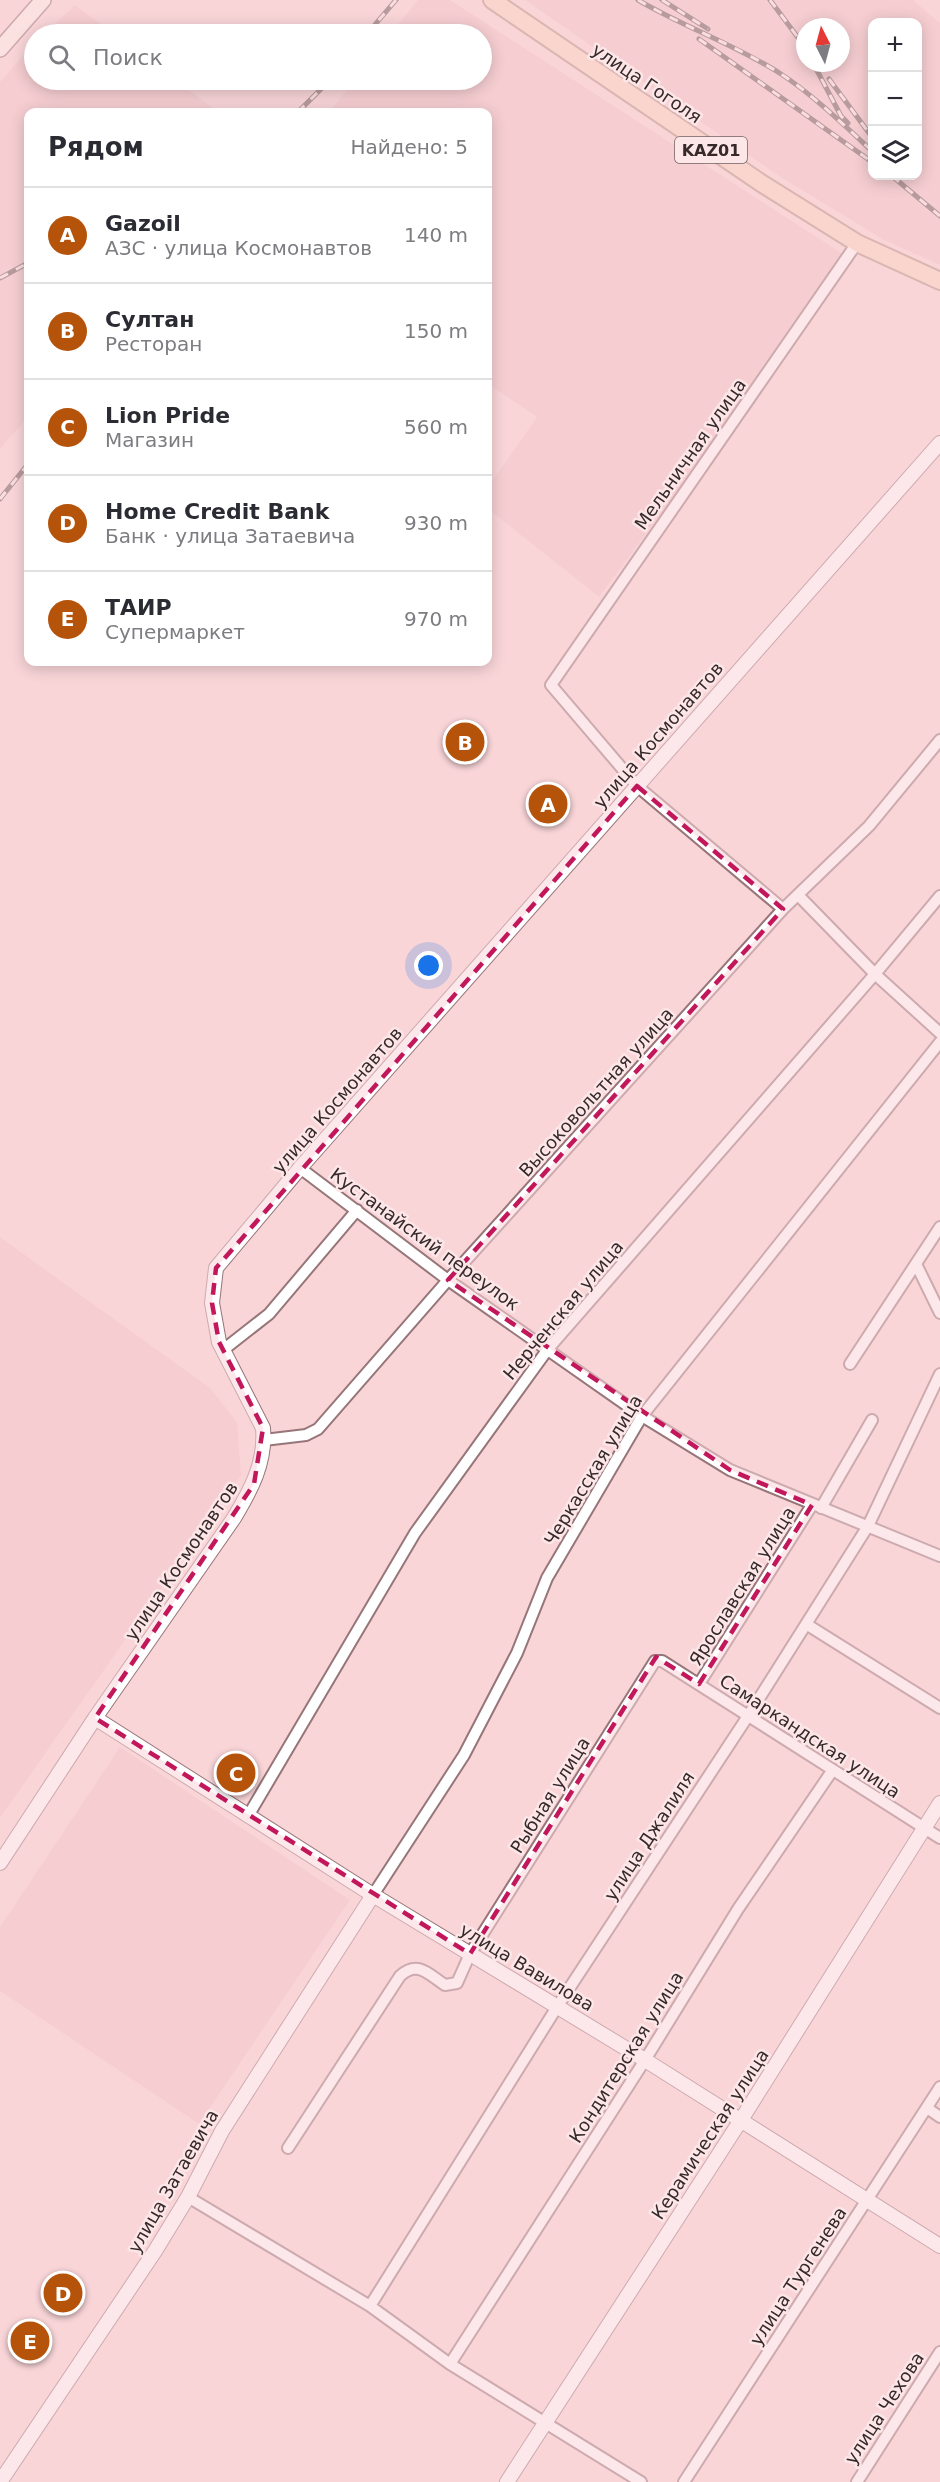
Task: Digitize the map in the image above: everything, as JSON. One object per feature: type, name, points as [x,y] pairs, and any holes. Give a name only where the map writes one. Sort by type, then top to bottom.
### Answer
[{"type":"highway","name":"улица Гоголя","points":[[492,0],[678,128],[857,243],[940,281]]},
{"type":"main road","points":[[0,49],[43,0]]},
{"type":"street","name":"Мельничная улица","points":[[637,786],[551,685],[857,243]]},
{"type":"street","name":"улица Космонавтов","points":[[0,1863],[95,1718],[234,1518],[254,1484],[264,1440],[263,1428],[219,1342],[213,1303],[216,1268],[300,1168],[940,443]]},
{"type":"street","name":"Высоковольтная улица","points":[[264,1440],[306,1435],[318,1429],[448,1280],[783,909],[869,826],[940,740]]},
{"type":"street","points":[[637,786],[783,909]]},
{"type":"street","points":[[798,895],[876,974],[940,1033]]},
{"type":"street","name":"Нерченская улица","points":[[248,1816],[415,1533],[548,1349],[876,974],[940,896]]},
{"type":"street","name":"Черкасская улица","points":[[374,1895],[464,1755],[517,1653],[547,1578],[642,1416],[940,1042]]},
{"type":"street","name":"Кустанайский переулок","points":[[300,1168],[448,1280],[642,1416],[730,1470],[940,1556]]},
{"type":"street","points":[[223,1350],[268,1314],[357,1210]]},
{"type":"street","points":[[850,1364],[940,1227]]},
{"type":"street","points":[[916,1264],[940,1313]]},
{"type":"street","name":"улица Джалиля","points":[[370,2307],[557,2007],[748,1716],[868,1526],[940,1374]]},
{"type":"street","name":"Ярославская улица","points":[[699,1684],[872,1420]]},
{"type":"street","points":[[806,1624],[940,1708]]},
{"type":"street","name":"Рыбная улица","points":[[288,2148],[400,1976],[414,1967],[422,1969],[450,1986],[457,1983],[470,1954],[651,1665],[657,1660],[662,1661]]},
{"type":"street","name":"Самаркандская улица","points":[[662,1661],[940,1838]]},
{"type":"street","name":"улица Вавилова","points":[[95,1718],[374,1895],[645,2060],[940,2246]]},
{"type":"street","name":"Кондитерская улица","points":[[450,2364],[645,2060],[738,1909],[832,1771]]},
{"type":"street","name":"Керамическая улица","points":[[507,2482],[741,2120],[940,1803]]},
{"type":"street","name":"улица Затаевича","points":[[0,2482],[126,2297],[188,2198],[226,2124],[374,1895]]},
{"type":"street","name":"улица Тургенева","points":[[684,2482],[940,2087]]},
{"type":"street","points":[[927,2108],[940,2117]]},
{"type":"street","points":[[188,2198],[370,2307],[450,2364],[641,2482]]},
{"type":"street","name":"улица Чехова","points":[[857,2482],[940,2352]]},
{"type":"highlighted area","points":[[637,786],[783,909],[448,1280],[730,1470],[812,1505],[699,1684],[656,1657],[470,1954],[95,1718],[254,1484],[263,1428],[219,1342],[212,1303],[216,1268]]},
{"type":"shaded area","points":[[418,0],[450,0],[487,24],[398,24]]},
{"type":"shaded area","points":[[525,0],[913,0],[940,23],[940,265],[884,240],[782,178]]},
{"type":"shaded area","points":[[75,5],[101,24],[55,24]]},
{"type":"shaded area","points":[[492,27],[846,256],[719,436],[599,597],[492,512],[492,481],[537,417],[492,387],[492,108],[332,108],[347,90],[492,90]]},
{"type":"shaded area","points":[[24,54],[24,90],[189,90],[214,108],[24,108],[24,422],[0,449],[0,82]]},
{"type":"shaded area","points":[[0,1237],[210,1388],[237,1422],[241,1475],[0,1818]]},
{"type":"shaded area","points":[[120,1747],[350,1900],[199,2124],[0,1991],[0,1927]]},
{"type":"railway","points":[[376,24],[396,0]]},
{"type":"railway","points":[[638,0],[781,74],[840,121],[868,147]]},
{"type":"railway","points":[[662,0],[708,29]]},
{"type":"railway","points":[[770,0],[796,35]]},
{"type":"railway","points":[[699,39],[868,159]]},
{"type":"railway","points":[[818,72],[841,116],[848,123]]},
{"type":"railway","points":[[829,79],[868,132]]},
{"type":"railway","points":[[302,108],[320,90]]},
{"type":"railway","points":[[897,180],[940,216]]},
{"type":"railway","points":[[0,278],[24,265]]},
{"type":"railway","points":[[0,499],[24,469]]},
{"type":"place","name":"Султан","points":[[465,742]]},
{"type":"place","name":"Gazoil","points":[[548,804]]},
{"type":"place","name":"Lion Pride","points":[[236,1773]]},
{"type":"place","name":"Home Credit Bank","points":[[63,2293]]},
{"type":"place","name":"ТАИР","points":[[30,2341]]}]
